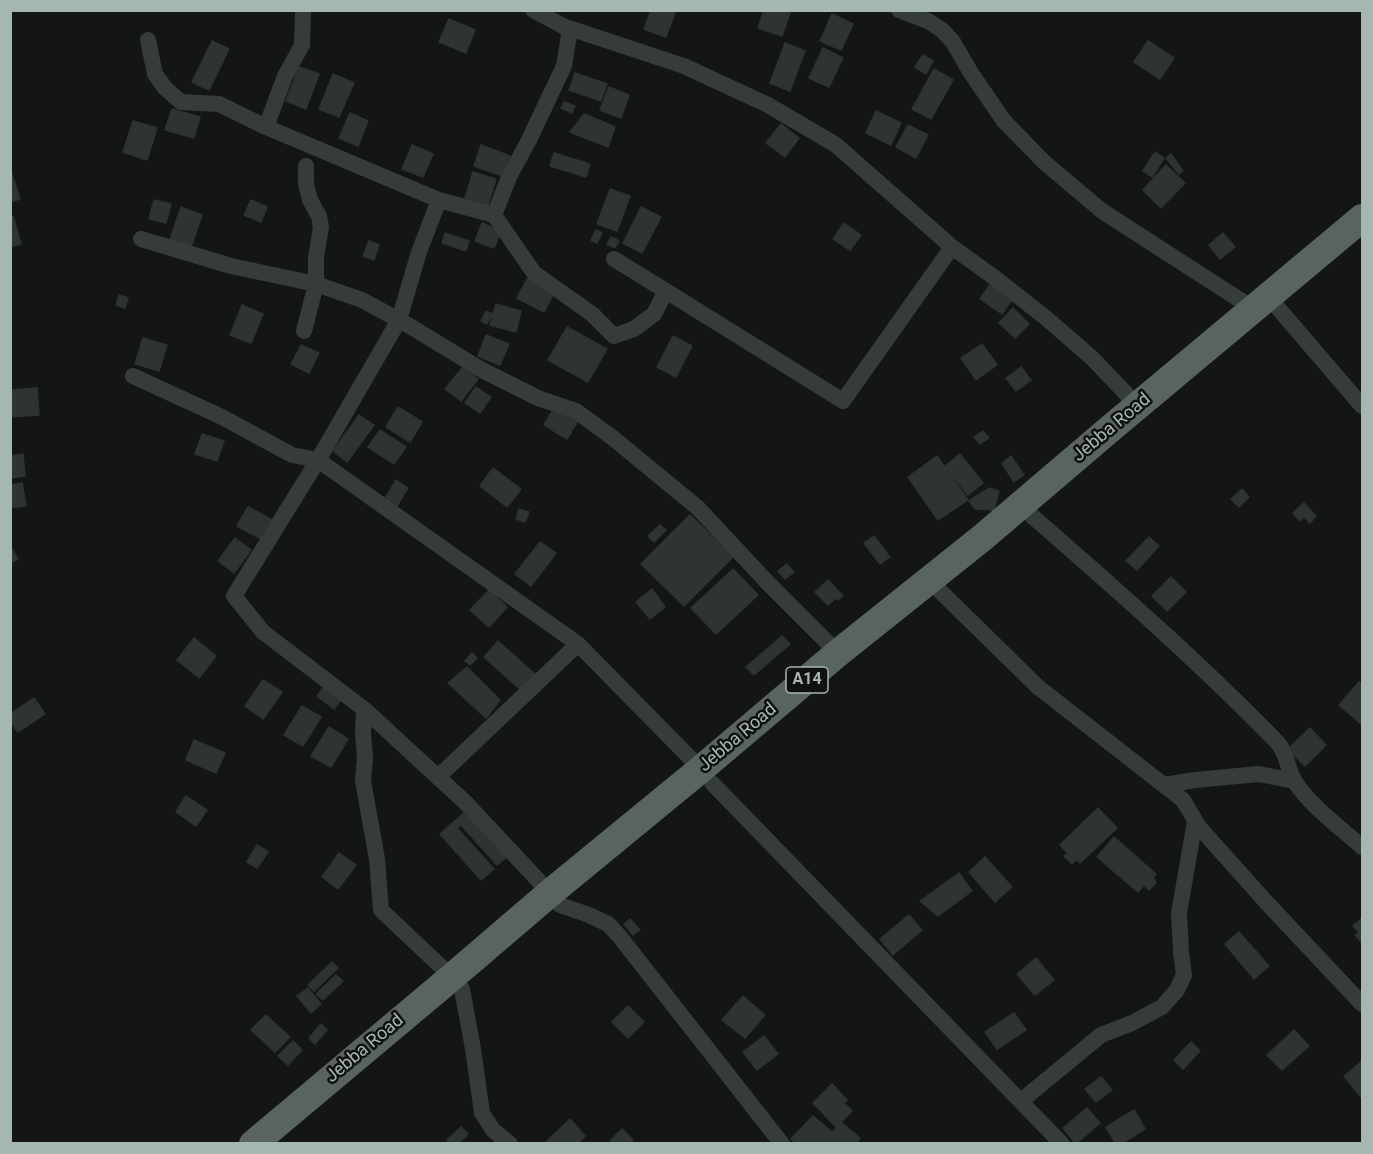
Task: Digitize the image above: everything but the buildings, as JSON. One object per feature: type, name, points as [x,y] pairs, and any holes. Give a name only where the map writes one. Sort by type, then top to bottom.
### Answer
[{"type":"highway","name":"Jebba Road","points":[[276,1143],[555,899],[940,591],[976,559],[1135,431],[1362,218]]},
{"type":"highway","name":"Jebba Road","points":[[707,776],[838,653],[982,538],[1138,406],[1362,238]]},
{"type":"highway","name":"Jebba Road","points":[[253,1143],[457,983]]},
{"type":"street","points":[[266,127],[285,76],[302,45],[303,10]]},
{"type":"street","points":[[533,10],[570,28],[684,66],[768,105],[836,145],[952,247],[1046,318],[1092,358],[1138,406]]},
{"type":"street","points":[[899,10],[928,16],[942,30],[953,42],[1004,121],[1044,162],[1102,211],[1266,309],[1362,406]]},
{"type":"street","points":[[494,215],[510,175],[564,66],[570,28]]},
{"type":"street","points":[[148,40],[155,74],[165,88],[181,102],[219,105],[440,200],[494,215],[534,273],[592,314],[614,336],[634,329],[654,314],[666,291]]},
{"type":"street","points":[[304,331],[316,284],[316,257],[321,227],[306,184],[306,166]]},
{"type":"street","points":[[440,200],[419,252],[399,320],[318,460],[234,596],[263,632],[364,709],[466,803],[555,899],[608,924],[782,1143]]},
{"type":"street","points":[[141,239],[231,266],[316,284],[362,300],[482,370],[538,398],[576,411],[613,438],[698,508],[838,653]]},
{"type":"street","points":[[614,259],[843,401],[952,247]]},
{"type":"street","points":[[133,376],[222,417],[292,455],[318,460],[578,644],[1062,1143]]},
{"type":"street","points":[[1032,516],[1155,625],[1280,745],[1294,781],[1308,798],[1362,847]]},
{"type":"street","points":[[940,591],[1038,687],[1182,800],[1199,827],[1362,1004]]},
{"type":"street","points":[[438,777],[578,644]]},
{"type":"street","points":[[364,709],[363,733],[366,758],[363,781],[377,859],[381,910],[457,983],[473,1049],[482,1113],[493,1130],[510,1143]]},
{"type":"street","points":[[1164,785],[1259,774],[1294,781]]},
{"type":"street","points":[[1021,1101],[1101,1035],[1132,1023],[1162,1007],[1177,990],[1184,975],[1179,913],[1195,820]]}]
